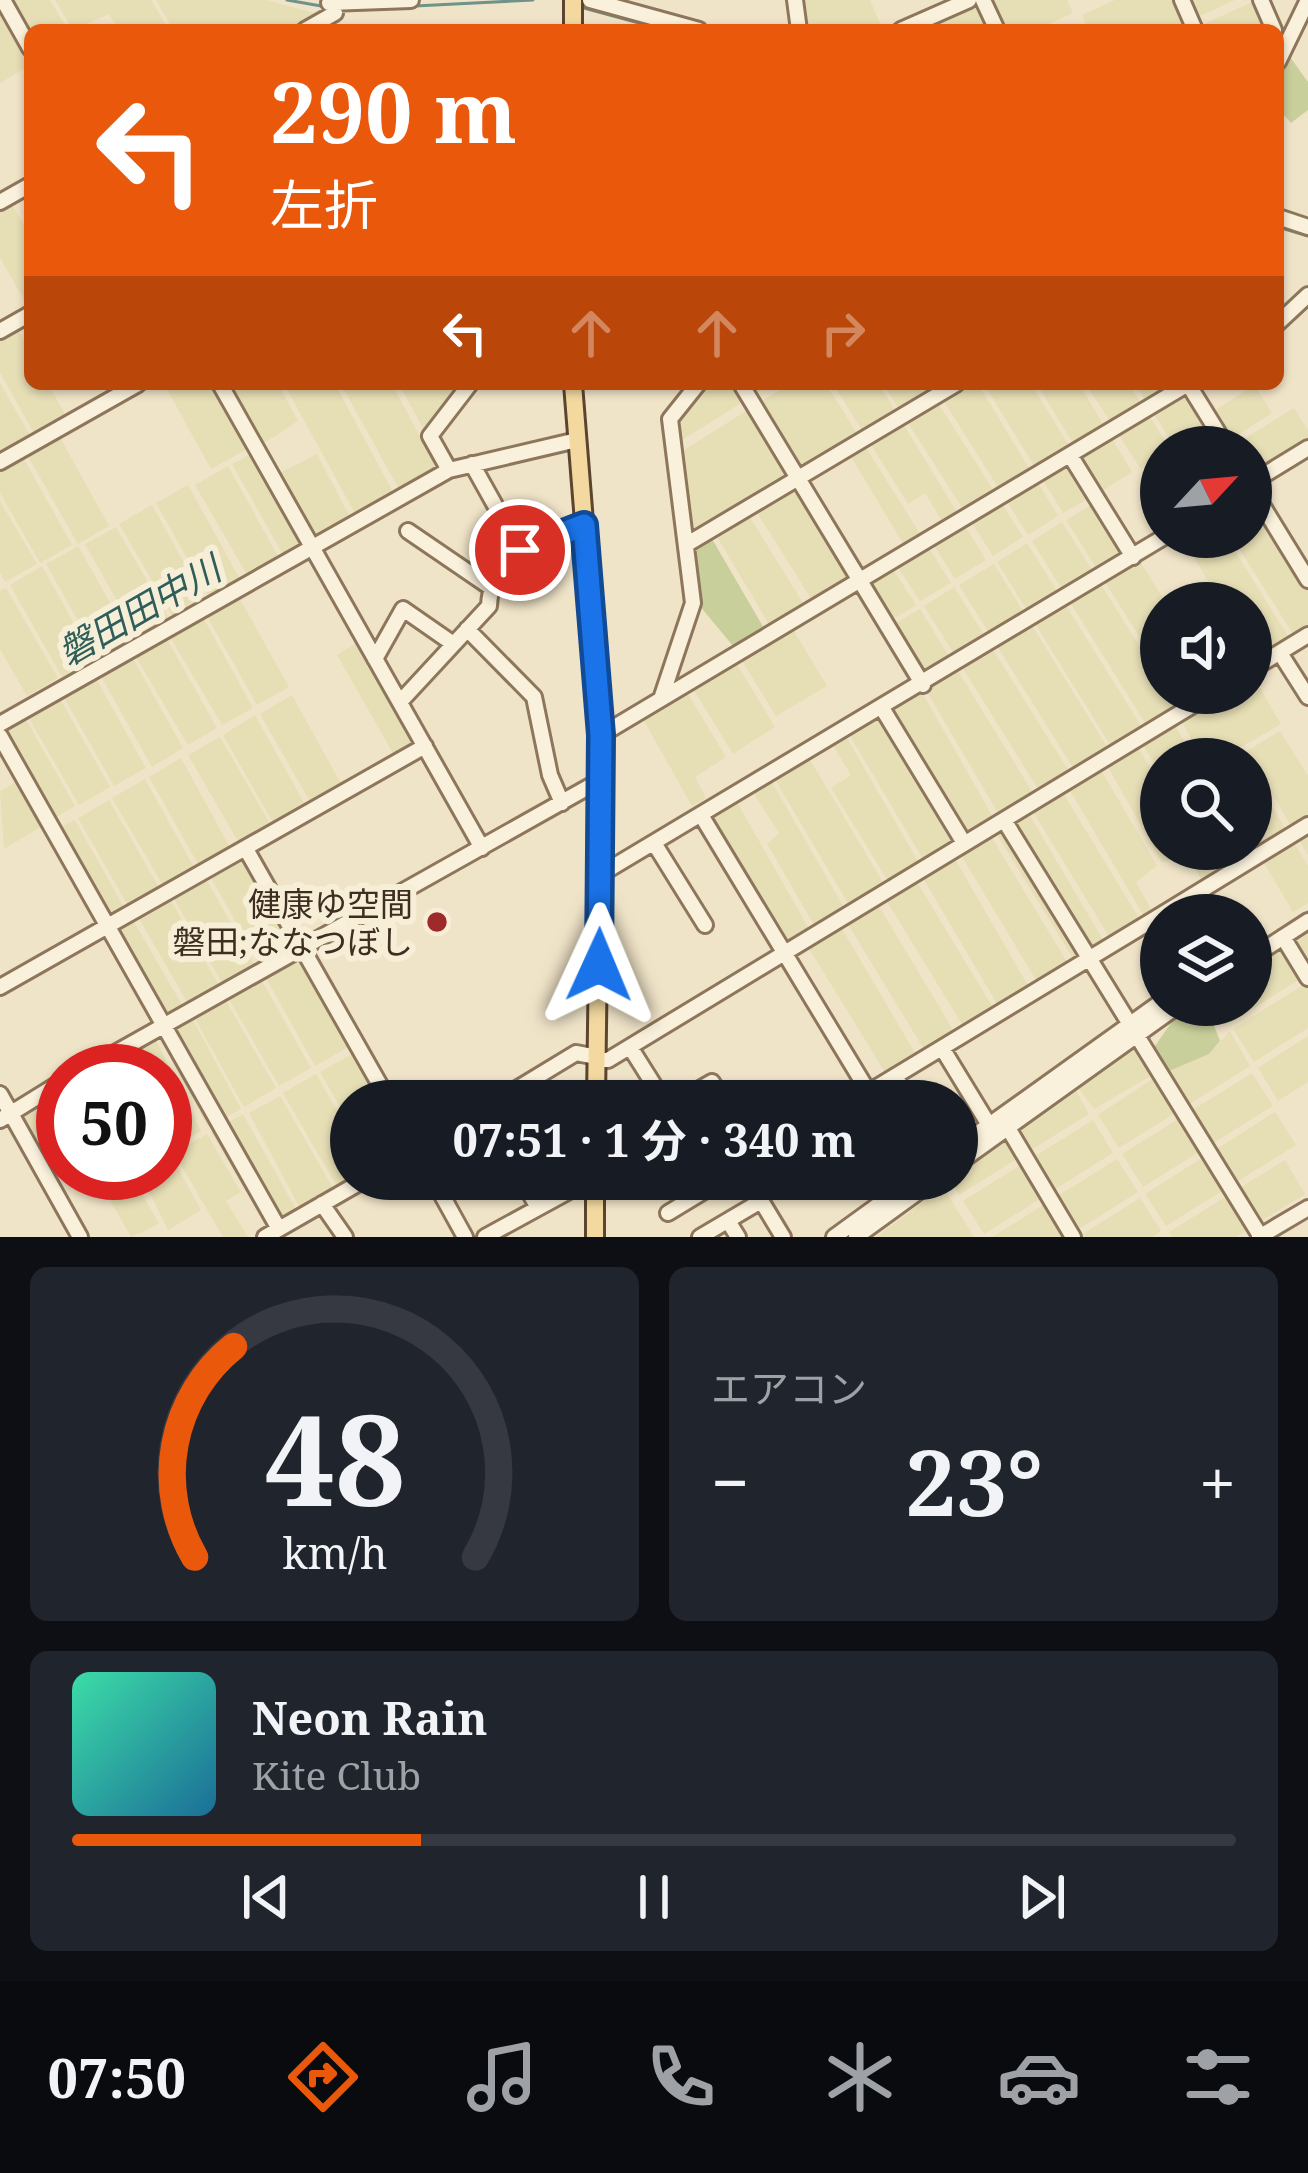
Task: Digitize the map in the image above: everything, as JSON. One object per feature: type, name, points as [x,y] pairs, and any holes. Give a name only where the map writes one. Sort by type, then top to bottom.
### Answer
[{"type":"main road","points":[[573,390],[601,735],[596,1080]]},
{"type":"main road","points":[[594,1200],[595,1237]]},
{"type":"street","points":[[3,0],[24,37]]},
{"type":"street","points":[[331,5],[411,0]]},
{"type":"street","points":[[590,0],[677,24]]},
{"type":"street","points":[[915,24],[969,0]]},
{"type":"street","points":[[1284,56],[1303,30],[1308,0]]},
{"type":"street","points":[[1284,317],[1308,295]]},
{"type":"street","points":[[0,462],[127,390]]},
{"type":"street","points":[[223,390],[482,848]]},
{"type":"street","points":[[449,470],[430,436],[465,390]]},
{"type":"street","points":[[661,699],[693,603],[670,419],[693,390]]},
{"type":"street","points":[[745,390],[923,685]]},
{"type":"street","points":[[689,543],[946,390]]},
{"type":"street","points":[[601,735],[1178,390]]},
{"type":"street","points":[[1192,390],[1214,426]]},
{"type":"street","points":[[0,724],[449,470],[577,440]]},
{"type":"street","points":[[1272,471],[1308,448]]},
{"type":"street","points":[[1070,455],[1133,557]]},
{"type":"street","points":[[472,464],[520,550]]},
{"type":"street","points":[[1272,520],[1308,580]]},
{"type":"street","points":[[400,702],[489,606],[490,587],[520,550],[584,525]]},
{"type":"street","points":[[408,531],[490,587]]},
{"type":"street","points":[[601,874],[1140,552]]},
{"type":"street","points":[[375,659],[403,609],[452,643]]},
{"type":"street","points":[[467,629],[533,697],[550,775],[562,802]]},
{"type":"street","points":[[1272,657],[1308,635]]},
{"type":"street","points":[[1280,652],[1308,697]]},
{"type":"street","points":[[881,708],[964,843]]},
{"type":"street","points":[[536,1080],[576,1054],[608,1060],[631,1047],[1178,714]]},
{"type":"street","points":[[0,736],[166,1027],[272,1233],[330,1199]]},
{"type":"street","points":[[0,987],[425,746]]},
{"type":"street","points":[[134,1044],[601,780]]},
{"type":"street","points":[[701,815],[862,1080]]},
{"type":"street","points":[[1004,820],[1261,1237],[1308,1208]]},
{"type":"street","points":[[1195,894],[1308,825]]},
{"type":"street","points":[[654,843],[705,925]]},
{"type":"street","points":[[245,849],[377,1080]]},
{"type":"street","points":[[1272,943],[1308,921]]},
{"type":"street","points":[[890,1080],[1140,928]]},
{"type":"street","points":[[1283,937],[1308,978]]},
{"type":"street","points":[[978,1149],[1140,1022]]},
{"type":"street","points":[[978,1132],[1140,1025]]},
{"type":"street","points":[[631,1047],[651,1080]]},
{"type":"street","points":[[942,1048],[988,1125]]},
{"type":"street","points":[[895,1076],[897,1080]]},
{"type":"street","points":[[0,1094],[5,1117],[80,1237]]},
{"type":"street","points":[[5,1117],[36,1098]]},
{"type":"street","points":[[1008,1128],[1073,1237]]},
{"type":"street","points":[[444,1200],[464,1237]]},
{"type":"street","points":[[534,1200],[538,1208]]},
{"type":"street","points":[[485,1237],[553,1200]]},
{"type":"street","points":[[668,1213],[688,1200]]},
{"type":"street","points":[[834,1237],[893,1200]]},
{"type":"street","points":[[856,1237],[880,1230],[907,1200]]},
{"type":"street","points":[[700,1237],[761,1201],[783,1237]]},
{"type":"street","points":[[322,1204],[345,1237]]},
{"type":"street","points":[[728,1220],[738,1237]]},
{"type":"shaded area","points":[[14,0],[50,0],[64,24],[28,24]]},
{"type":"shaded area","points":[[55,0],[151,0],[165,24],[115,24],[109,14],[86,24],[69,24]]},
{"type":"shaded area","points":[[156,0],[266,0],[322,15],[306,24],[170,24]]},
{"type":"shaded area","points":[[795,0],[870,0],[880,24],[798,24]]},
{"type":"shaded area","points":[[982,0],[1067,0],[1073,13],[1049,24],[929,24]]},
{"type":"shaded area","points":[[1115,0],[1235,0],[1182,24],[1086,24],[1082,15]]},
{"type":"shaded area","points":[[1257,0],[1272,24],[1204,24]]},
{"type":"shaded area","points":[[0,10],[24,56],[24,69],[0,83]]},
{"type":"shaded area","points":[[10,201],[24,226],[24,300],[0,258],[0,207]]},
{"type":"shaded area","points":[[16,326],[24,340],[24,390],[51,390],[69,421],[37,439],[0,372],[0,336]]},
{"type":"shaded area","points":[[0,383],[32,439],[0,457]]},
{"type":"shaded area","points":[[167,390],[217,390],[249,448],[211,469]]},
{"type":"shaded area","points":[[230,390],[281,390],[298,421],[263,444],[279,473],[317,454],[351,519],[313,540]]},
{"type":"shaded area","points":[[287,390],[338,390],[395,496],[357,517]]},
{"type":"shaded area","points":[[344,390],[395,390],[439,472],[401,493]]},
{"type":"shaded area","points":[[402,390],[453,390],[455,393],[425,432]]},
{"type":"shaded area","points":[[697,390],[762,390],[674,445],[671,424]]},
{"type":"shaded area","points":[[779,390],[830,390],[951,583],[920,601],[893,560],[907,550],[847,450],[800,478],[859,581],[889,563],[916,605],[885,624],[858,581],[815,605],[753,506],[746,511],[808,611],[789,623],[827,686],[776,716],[737,653],[773,631],[713,530],[689,543],[676,455]]},
{"type":"shaded area","points":[[837,390],[883,390],[986,560],[955,579],[932,542],[948,531],[925,493],[908,504]]},
{"type":"shaded area","points":[[887,390],[930,390],[1023,537],[993,556]]},
{"type":"shaded area","points":[[937,390],[982,390],[1058,516],[1028,535]]},
{"type":"shaded area","points":[[988,390],[1035,390],[1098,493],[1063,513]]},
{"type":"shaded area","points":[[1041,390],[1083,390],[1132,472],[1102,491]]},
{"type":"shaded area","points":[[1090,390],[1133,390],[1156,426],[1140,426],[1140,468]]},
{"type":"shaded area","points":[[1139,390],[1182,390],[1204,426],[1162,426]]},
{"type":"shaded area","points":[[1246,390],[1257,390],[1272,413],[1252,426],[1219,426],[1211,413]]},
{"type":"shaded area","points":[[1294,408],[1308,430],[1308,443],[1272,466],[1272,426],[1265,426]]},
{"type":"shaded area","points":[[57,432],[109,526],[78,544],[25,451]]},
{"type":"shaded area","points":[[257,451],[309,544],[285,558],[232,464]]},
{"type":"shaded area","points":[[20,452],[72,545],[40,563],[0,493],[0,464]]},
{"type":"shaded area","points":[[228,466],[279,558],[248,576],[195,485]]},
{"type":"shaded area","points":[[188,485],[240,579],[209,597],[156,503]]},
{"type":"shaded area","points":[[1101,499],[1153,582],[1140,582],[1140,638],[1066,520]]},
{"type":"shaded area","points":[[0,501],[37,564],[5,582],[0,573]]},
{"type":"shaded area","points":[[152,505],[203,597],[172,615],[119,524]]},
{"type":"shaded area","points":[[1062,522],[1140,647],[1140,714],[1168,714],[1147,726],[1032,541]]},
{"type":"shaded area","points":[[116,527],[168,617],[136,635],[85,544]]},
{"type":"shaded area","points":[[1272,530],[1308,585],[1308,631],[1296,639],[1272,601],[1272,582],[1260,582],[1245,558],[1272,558]]},
{"type":"shaded area","points":[[1027,543],[1143,729],[1112,748],[997,562]]},
{"type":"shaded area","points":[[78,546],[131,640],[99,658],[46,564]]},
{"type":"shaded area","points":[[1194,558],[1239,558],[1254,582],[1209,582]]},
{"type":"shaded area","points":[[994,564],[1109,750],[1075,771],[959,585]]},
{"type":"shaded area","points":[[42,566],[94,659],[62,677],[10,585]]},
{"type":"shaded area","points":[[954,587],[1070,773],[1040,792],[924,606]]},
{"type":"shaded area","points":[[6,588],[58,678],[27,696],[0,649],[0,591]]},
{"type":"shaded area","points":[[236,592],[289,687],[257,705],[204,611]]},
{"type":"shaded area","points":[[920,609],[1036,798],[1059,786],[1140,927],[1113,943],[1029,805],[1002,820],[889,627]]},
{"type":"shaded area","points":[[1272,611],[1291,641],[1272,653]]},
{"type":"shaded area","points":[[200,612],[253,708],[222,725],[167,632]]},
{"type":"shaded area","points":[[164,634],[217,728],[188,745],[133,652]]},
{"type":"shaded area","points":[[363,639],[419,741],[394,755],[337,655]]},
{"type":"shaded area","points":[[131,655],[183,748],[152,767],[99,673]]},
{"type":"shaded area","points":[[732,656],[775,727],[733,754],[689,682]]},
{"type":"shaded area","points":[[94,675],[146,768],[114,786],[62,694]]},
{"type":"shaded area","points":[[683,686],[726,757],[695,777],[706,798],[692,806],[639,712]]},
{"type":"shaded area","points":[[919,687],[997,824],[966,842],[883,707]]},
{"type":"shaded area","points":[[292,695],[344,789],[313,807],[260,714]]},
{"type":"shaded area","points":[[59,697],[110,787],[79,805],[27,715]]},
{"type":"shaded area","points":[[882,708],[964,843],[927,866],[846,729]]},
{"type":"shaded area","points":[[1272,709],[1281,724],[1257,738],[1191,738],[1181,720],[1191,714],[1272,714]]},
{"type":"shaded area","points":[[255,715],[307,808],[275,826],[223,735]]},
{"type":"shaded area","points":[[24,716],[75,806],[4,849],[0,791],[23,778],[0,730]]},
{"type":"shaded area","points":[[1170,718],[1182,738],[1140,740],[1138,737]]},
{"type":"shaded area","points":[[843,731],[922,868],[891,886],[831,788],[851,775],[829,739]]},
{"type":"shaded area","points":[[1280,731],[1308,776],[1308,855],[1272,794],[1268,738]]},
{"type":"shaded area","points":[[220,737],[272,827],[240,845],[188,755]]},
{"type":"shaded area","points":[[1134,741],[1140,751],[1140,824],[1103,758]]},
{"type":"shaded area","points":[[806,753],[887,889],[874,898],[958,1038],[928,1056],[843,916],[817,930],[767,844],[779,833],[749,786],[768,775],[847,913],[852,910],[771,773]]},
{"type":"shaded area","points":[[181,758],[233,853],[202,871],[149,777]]},
{"type":"shaded area","points":[[1097,763],[1140,837],[1140,870],[1152,870],[1136,882],[1143,894],[1140,909],[1065,782]]},
{"type":"shaded area","points":[[145,779],[196,871],[165,889],[112,798]]},
{"type":"shaded area","points":[[733,795],[812,934],[781,952],[701,815]]},
{"type":"shaded area","points":[[109,800],[161,891],[130,909],[78,818]]},
{"type":"shaded area","points":[[1272,807],[1308,866],[1308,903],[1293,912],[1268,870],[1272,870]]},
{"type":"shaded area","points":[[1026,809],[1109,950],[1079,968],[993,828]]},
{"type":"shaded area","points":[[75,820],[126,911],[106,922],[53,831]]},
{"type":"shaded area","points":[[989,833],[1073,972],[1042,990],[958,850]]},
{"type":"shaded area","points":[[952,854],[1034,996],[1003,1014],[920,873]]},
{"type":"shaded area","points":[[242,857],[294,952],[262,969],[210,876]]},
{"type":"shaded area","points":[[1196,870],[1212,870],[1218,880],[1206,888]]},
{"type":"shaded area","points":[[205,877],[257,970],[225,988],[173,897]]},
{"type":"shaded area","points":[[914,877],[998,1016],[968,1034],[883,895]]},
{"type":"shaded area","points":[[170,899],[221,989],[190,1007],[138,917]]},
{"type":"shaded area","points":[[133,920],[185,1010],[162,1021],[111,931]]},
{"type":"shaded area","points":[[838,922],[921,1063],[890,1080],[805,942]]},
{"type":"shaded area","points":[[1308,928],[1308,974],[1272,997],[1272,950]]},
{"type":"shaded area","points":[[298,959],[348,1047],[315,1066],[266,978]]},
{"type":"shaded area","points":[[261,979],[311,1068],[279,1086],[229,999]]},
{"type":"shaded area","points":[[1308,982],[1308,1028],[1254,1062],[1233,1029],[1272,1026],[1272,1005]]},
{"type":"shaded area","points":[[226,1001],[276,1088],[244,1107],[195,1019]]},
{"type":"shaded area","points":[[193,1020],[241,1109],[208,1127],[192,1098],[192,1044],[163,1044],[160,1039]]},
{"type":"shaded area","points":[[1230,1031],[1250,1066],[1119,1148],[1098,1115],[1172,1066],[1209,1054]]},
{"type":"shaded area","points":[[1137,1035],[1159,1071],[1094,1109],[1073,1081]]},
{"type":"shaded area","points":[[1308,1036],[1308,1082],[1278,1101],[1258,1068]]},
{"type":"shaded area","points":[[352,1054],[367,1080],[330,1080],[330,1089],[320,1072]]},
{"type":"shaded area","points":[[1252,1073],[1273,1106],[1143,1187],[1122,1154]]},
{"type":"shaded area","points":[[316,1074],[330,1098],[330,1175],[283,1093]]},
{"type":"shaded area","points":[[1071,1082],[1089,1114],[978,1183],[978,1149]]},
{"type":"shaded area","points":[[280,1096],[330,1183],[330,1196],[302,1212],[249,1113]]},
{"type":"shaded area","points":[[36,1106],[36,1152],[16,1117]]},
{"type":"shaded area","points":[[1275,1112],[1296,1145],[1166,1226],[1145,1194]]},
{"type":"shaded area","points":[[192,1113],[201,1131],[192,1136]]},
{"type":"shaded area","points":[[243,1114],[298,1213],[277,1226],[252,1186],[245,1190],[211,1132]]},
{"type":"shaded area","points":[[1093,1120],[1113,1153],[984,1234],[963,1201],[978,1200],[978,1192]]},
{"type":"shaded area","points":[[207,1134],[241,1192],[226,1201],[248,1237],[223,1237],[192,1184],[192,1143]]},
{"type":"shaded area","points":[[1117,1159],[1138,1192],[1066,1237],[992,1237]]},
{"type":"shaded area","points":[[1285,1160],[1305,1194],[1236,1237],[1172,1237],[1169,1232]]},
{"type":"shaded area","points":[[192,1194],[201,1210],[168,1230],[153,1200],[192,1200]]},
{"type":"shaded area","points":[[1140,1198],[1161,1231],[1152,1237],[1078,1237]]},
{"type":"shaded area","points":[[110,1200],[145,1200],[159,1224],[131,1237]]},
{"type":"shaded area","points":[[926,1200],[951,1200],[974,1237],[876,1237]]},
{"type":"green space","points":[[1290,57],[1308,82],[1308,110],[1291,123],[1284,115],[1284,61]]},
{"type":"green space","points":[[708,532],[768,635],[734,647],[693,598],[689,543]]},
{"type":"green space","points":[[1169,1026],[1214,1026],[1220,1041],[1209,1054],[1169,1071],[1155,1046]]},
{"type":"waterway","name":"磐田田中川","points":[[287,0],[321,6]]},
{"type":"waterway","name":"磐田田中川","points":[[415,6],[533,0]]},
{"type":"waterway","name":"磐田田中川","points":[[349,9],[399,7]]},
{"type":"waterway","name":"磐田田中川","points":[[580,7],[643,24]]},
{"type":"waterway","name":"磐田田中川","points":[[1284,229],[1308,236]]},
{"type":"waterway","name":"磐田田中川","points":[[132,642],[302,545]]},
{"type":"waterway","points":[[1272,936],[1308,912]]},
{"type":"place","name":"健康ゆ空間 磐田;ななつぼし","points":[[437,922]]},
{"type":"route","points":[[520,550],[537,548],[584,525],[601,735],[599,965]]}]
